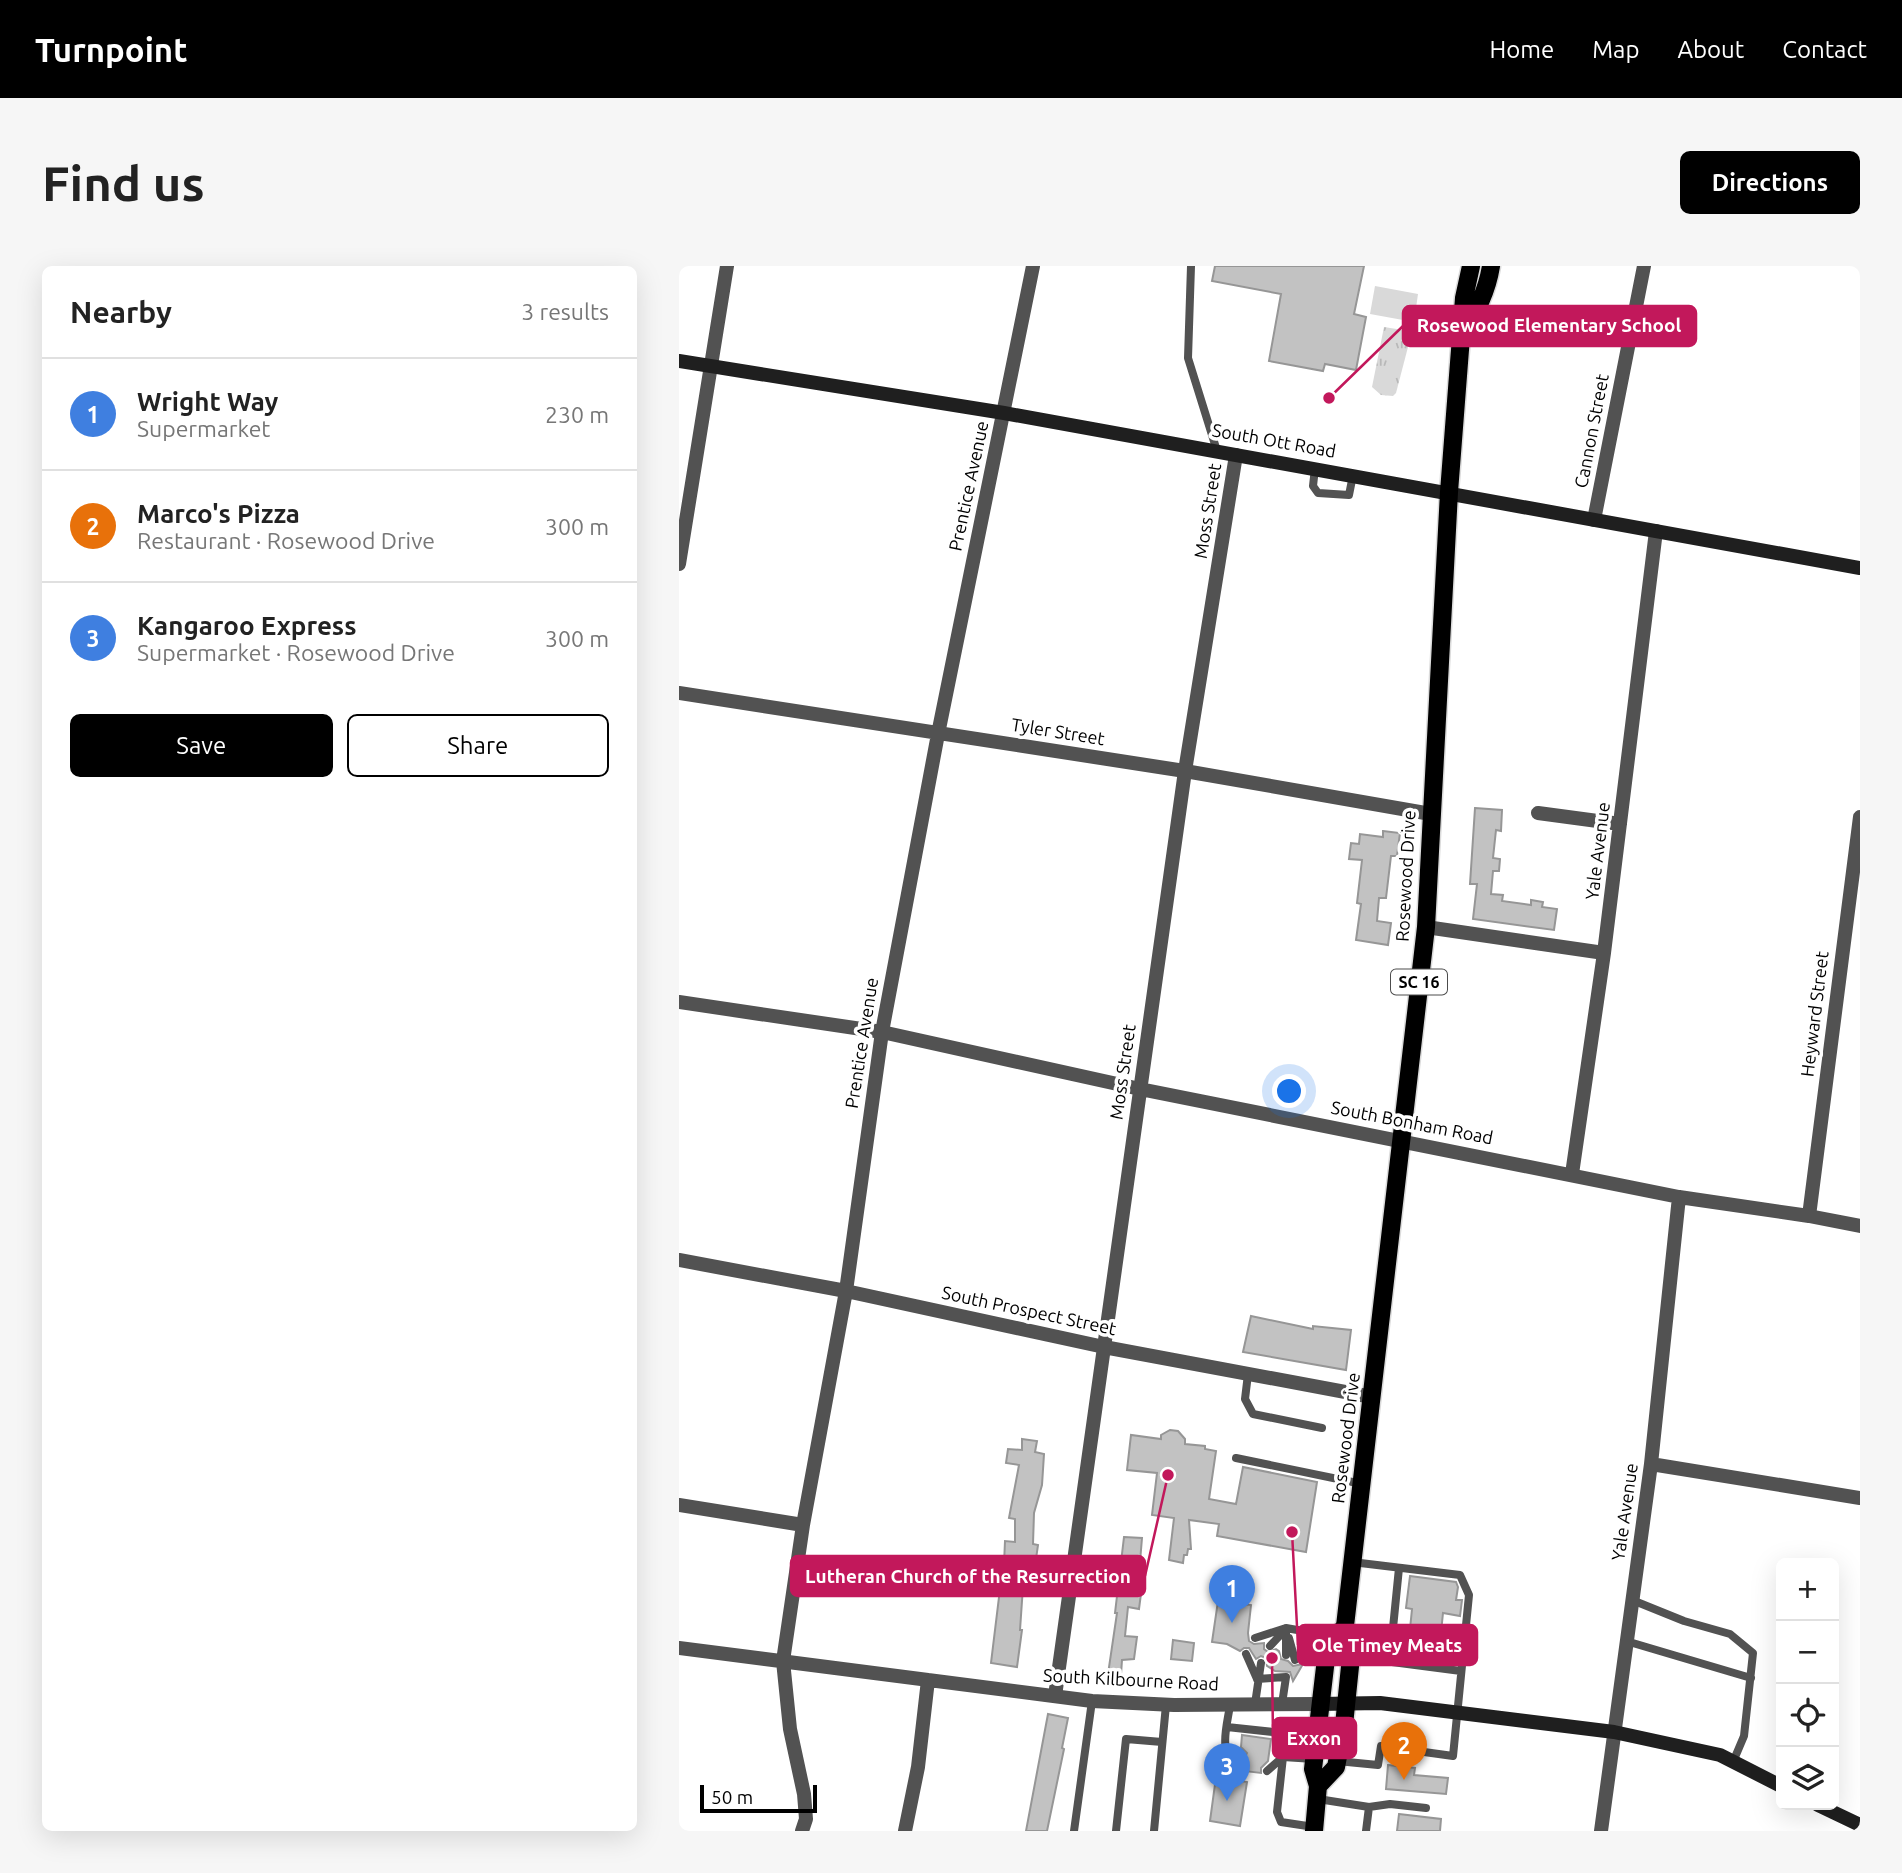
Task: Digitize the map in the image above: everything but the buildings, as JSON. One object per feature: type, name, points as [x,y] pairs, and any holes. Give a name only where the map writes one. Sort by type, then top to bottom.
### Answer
[{"type":"main road","name":"Rosewood Drive","points":[[1314,1829],[1318,1793],[1313,1769],[1319,1704],[1327,1650],[1341,1631],[1352,1562],[1426,927],[1449,492],[1464,298],[1471,266]]},
{"type":"main road","name":"Rosewood Drive","points":[[1462,335],[1479,307],[1488,285],[1491,266]]},
{"type":"main road","name":"Rosewood Drive","points":[[1318,1793],[1336,1767],[1347,1703],[1353,1647],[1341,1631]]},
{"type":"street","points":[[679,564],[727,266]]},
{"type":"street","name":"Prentice Avenue","points":[[802,1831],[806,1819],[804,1794],[790,1729],[783,1661],[803,1525],[846,1291],[882,1032],[938,734],[1033,266]]},
{"type":"street","name":"Cannon Street","points":[[1594,520],[1643,266]]},
{"type":"street","name":"South Ott Road","points":[[679,361],[1004,413],[1860,568]]},
{"type":"street","name":"Moss Street","points":[[1055,1696],[1185,771],[1236,455]]},
{"type":"street","name":"Yale Avenue","points":[[1572,1174],[1604,953],[1656,531]]},
{"type":"street","name":"Tyler Street","points":[[679,693],[1185,771],[1431,814]]},
{"type":"street","points":[[1538,813],[1620,824]]},
{"type":"street","name":"Heyward Street","points":[[1809,1216],[1860,817]]},
{"type":"street","points":[[1426,927],[1604,953]]},
{"type":"street","name":"South Bonham Road","points":[[679,1002],[882,1032],[1140,1089],[1679,1197],[1860,1226]]},
{"type":"street","name":"Yale Avenue","points":[[1601,1831],[1651,1464],[1679,1197]]},
{"type":"street","name":"South Prospect Street","points":[[679,1260],[846,1291],[1104,1348],[1372,1397]]},
{"type":"street","points":[[1651,1464],[1860,1498]]},
{"type":"street","points":[[679,1505],[803,1525]]},
{"type":"street","name":"South Kilbourne Road","points":[[679,1648],[1092,1701],[1166,1705],[1380,1703],[1614,1732],[1720,1755],[1776,1784]]},
{"type":"street","points":[[905,1831],[918,1767],[928,1680]]},
{"type":"street","points":[[1828,1810],[1860,1825]]},
{"type":"lane","points":[[1191,266],[1188,358],[1217,451]]},
{"type":"lane","points":[[1315,468],[1313,486],[1318,493],[1349,495],[1353,475]]},
{"type":"lane","points":[[1248,1374],[1245,1399],[1253,1415],[1322,1428]]},
{"type":"lane","points":[[1235,1458],[1361,1484]]},
{"type":"lane","points":[[1337,1761],[1378,1765],[1381,1746],[1453,1756],[1469,1595],[1460,1575],[1352,1562]]},
{"type":"lane","points":[[1399,1568],[1392,1662],[1461,1671]]},
{"type":"lane","points":[[1632,1600],[1684,1621],[1730,1634],[1753,1653],[1744,1736],[1733,1762]]},
{"type":"lane","points":[[1255,1638],[1286,1628],[1341,1631],[1392,1638]]},
{"type":"lane","points":[[1270,1646],[1286,1628]]},
{"type":"lane","points":[[1286,1628],[1286,1655]]},
{"type":"lane","points":[[1286,1628],[1296,1660]]},
{"type":"lane","points":[[1626,1641],[1751,1678]]},
{"type":"lane","points":[[1246,1654],[1257,1679]]},
{"type":"lane","points":[[1255,1704],[1261,1663]]},
{"type":"lane","points":[[1257,1679],[1277,1672]]},
{"type":"lane","points":[[1257,1679],[1286,1677],[1282,1704]]},
{"type":"lane","points":[[1074,1831],[1092,1701]]},
{"type":"lane","points":[[1154,1831],[1166,1705]]},
{"type":"lane","points":[[1230,1705],[1224,1751],[1231,1762],[1239,1767]]},
{"type":"lane","points":[[1227,1727],[1273,1732],[1282,1741],[1283,1757],[1277,1812],[1281,1822],[1314,1829]]},
{"type":"lane","points":[[1117,1831],[1126,1739],[1162,1742]]},
{"type":"lane","points":[[1224,1751],[1240,1753]]},
{"type":"lane","points":[[1269,1756],[1314,1759]]},
{"type":"lane","points":[[1267,1770],[1283,1757]]},
{"type":"lane","points":[[1318,1793],[1369,1807],[1390,1804],[1426,1808]]},
{"type":"lane","points":[[1366,1831],[1369,1807]]},
{"type":"green space","points":[[1375,286],[1418,294],[1414,322],[1370,314]]},
{"type":"green space","points":[[1384,327],[1409,331],[1408,347],[1393,396],[1381,395],[1372,387]]},
{"type":"place","name":"Rosewood Elementary School","points":[[1329,398]]},
{"type":"place","name":"Lutheran Church of the Resurrection","points":[[1168,1475]]},
{"type":"place","name":"Ole Timey Meats","points":[[1292,1532]]},
{"type":"place","name":"Wright Way","points":[[1232,1623]]},
{"type":"place","name":"Exxon","points":[[1272,1658]]},
{"type":"place","name":"Marco's Pizza","points":[[1404,1780]]},
{"type":"place","name":"Kangaroo Express","points":[[1227,1801]]}]
